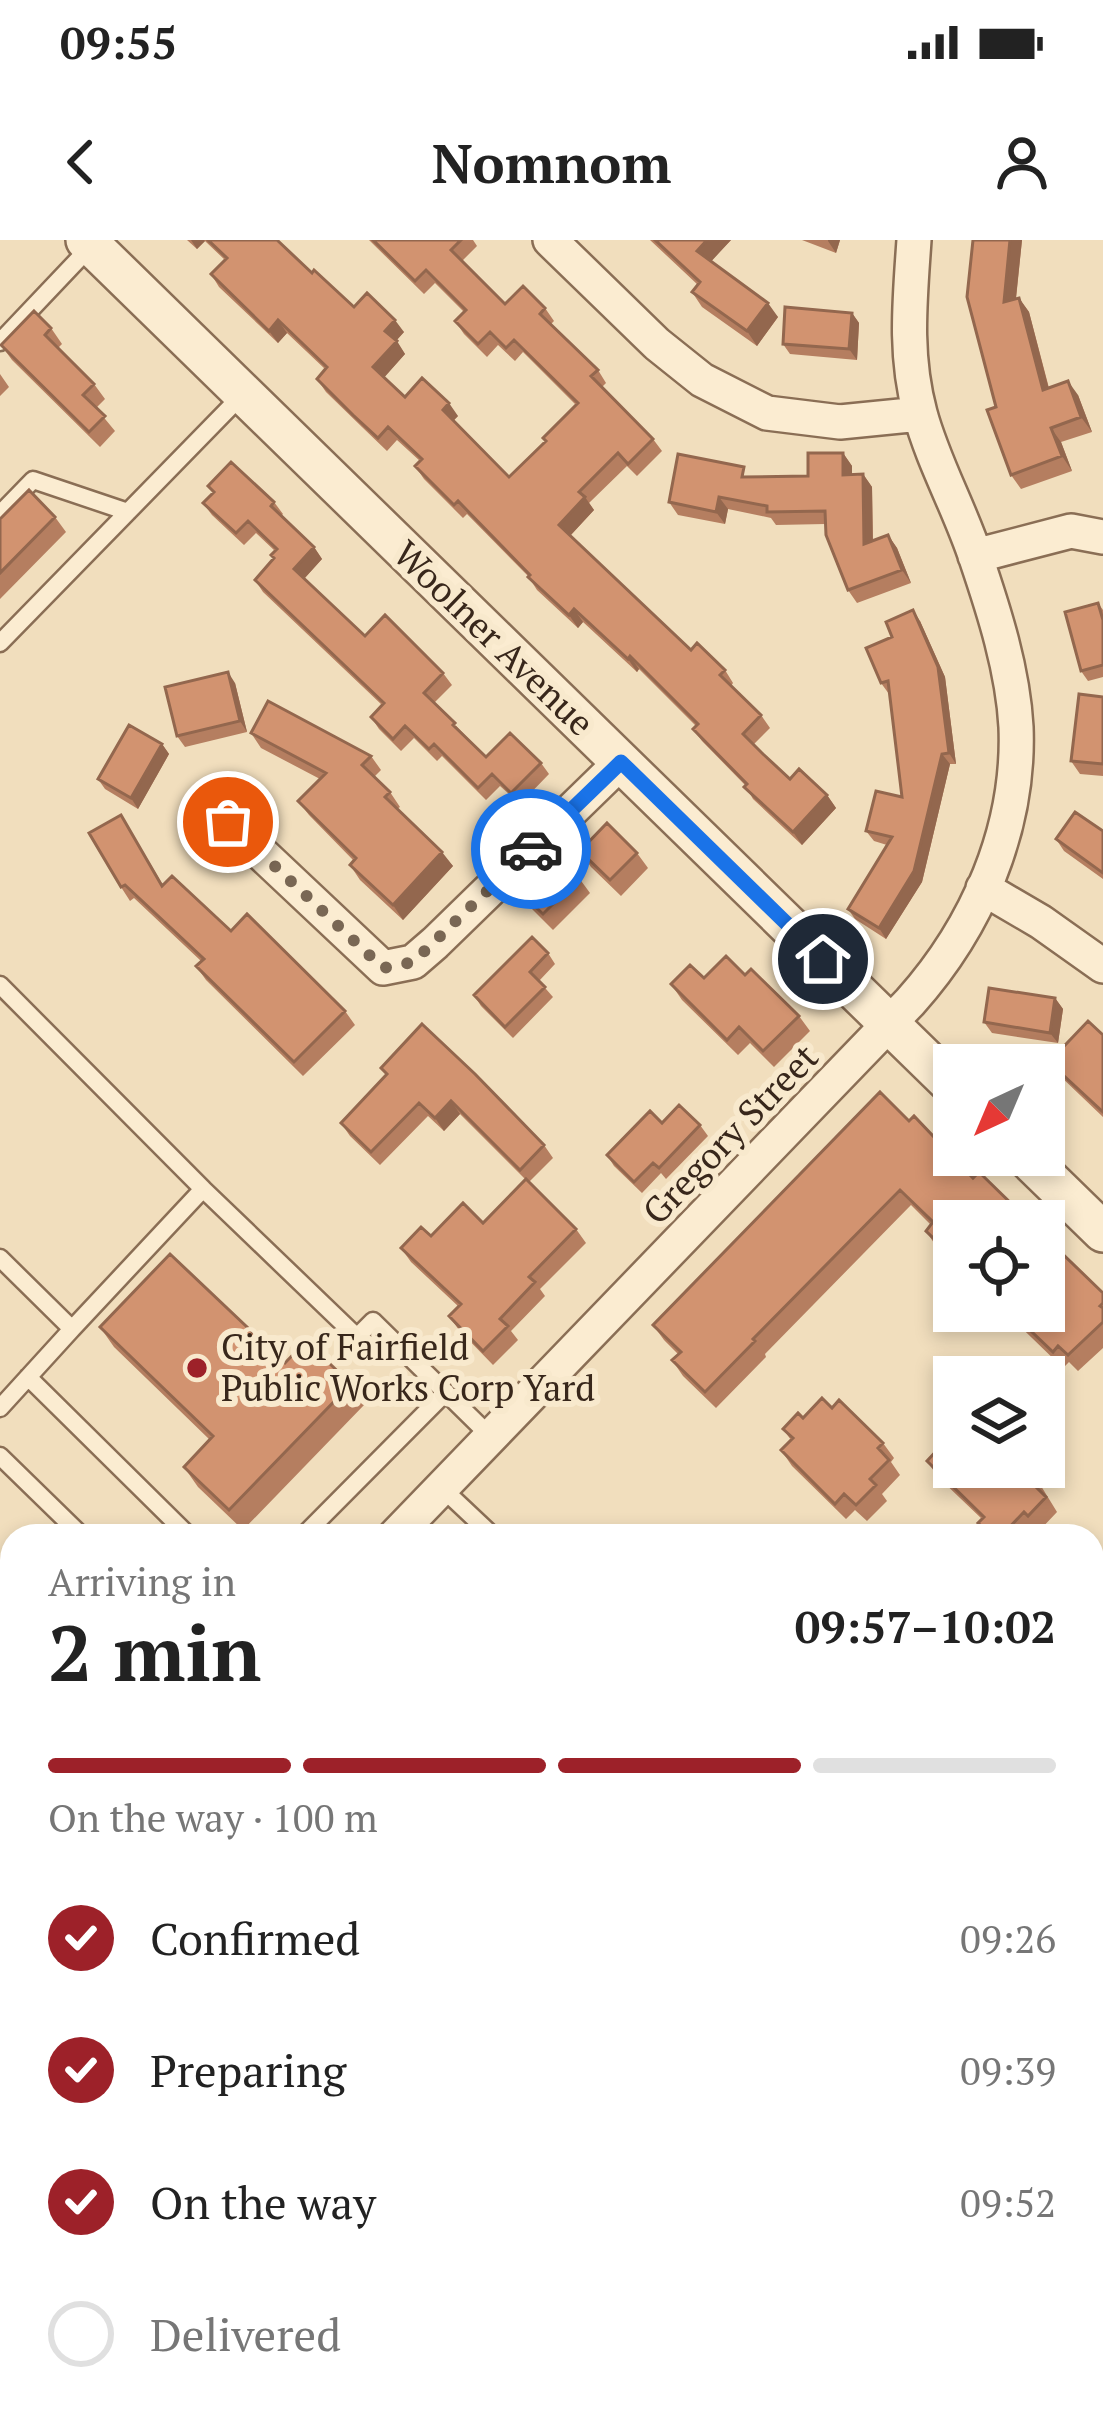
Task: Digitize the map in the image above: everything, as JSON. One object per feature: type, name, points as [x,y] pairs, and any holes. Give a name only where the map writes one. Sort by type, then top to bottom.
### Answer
[{"type":"street","points":[[550,240],[657,344],[702,380],[766,413],[840,422],[920,414]]},
{"type":"street","name":"Gregory Street","points":[[407,1524],[890,1024],[952,951],[998,860],[1014,780],[1016,725],[1007,666],[975,556],[920,414],[908,346],[914,240]]},
{"type":"street","name":"Woolner Avenue","points":[[89,243],[933,1066]]},
{"type":"street","points":[[975,556],[1071,531],[1103,537]]},
{"type":"street","points":[[228,822],[383,968],[413,962],[435,943],[621,762]]},
{"type":"street","points":[[983,888],[1103,966]]},
{"type":"street","points":[[1046,1176],[1103,1232]]},
{"type":"lane","points":[[0,342],[89,243]]},
{"type":"lane","points":[[0,643],[244,393]]},
{"type":"lane","points":[[0,514],[8,494],[33,480],[128,512]]},
{"type":"lane","points":[[0,985],[357,1336],[373,1321],[491,1437]]},
{"type":"lane","points":[[0,1408],[203,1189]]},
{"type":"lane","points":[[0,1258],[72,1330]]},
{"type":"lane","points":[[28,1377],[177,1524]]},
{"type":"lane","points":[[315,1524],[446,1392]]},
{"type":"lane","points":[[0,1456],[70,1524]]},
{"type":"lane","points":[[442,1488],[480,1524]]},
{"type":"building","points":[[208,240],[277,240],[354,307],[367,293],[395,320],[385,331],[397,341],[373,367],[405,397],[422,378],[449,403],[443,410],[509,477],[578,403],[514,340],[506,348],[490,332],[478,344],[455,321],[466,310],[426,270],[415,281],[373,240],[461,240],[451,250],[505,304],[523,286],[545,308],[540,314],[598,370],[591,376],[653,439],[628,464],[618,453],[579,492],[585,497],[559,525],[691,650],[697,643],[725,670],[720,675],[761,715],[743,734],[790,779],[799,769],[827,795],[793,832],[744,787],[747,784],[693,729],[698,724],[630,656],[628,659],[574,609],[569,615],[528,577],[458,501],[454,505],[415,466],[422,459],[388,427],[378,438],[353,415],[317,379],[327,367],[278,320],[269,331],[211,274],[227,258]]},
{"type":"building","points":[[655,240],[707,240],[697,251],[768,303],[747,331],[692,292],[700,282]]},
{"type":"building","points":[[973,240],[1010,240],[1004,302],[1019,298],[1043,390],[1068,381],[1081,417],[1051,428],[1062,456],[1011,475],[987,410],[996,407],[967,297]]},
{"type":"building","points":[[785,307],[852,313],[849,349],[783,344]]},
{"type":"building","points":[[34,311],[51,328],[45,335],[94,384],[83,395],[105,416],[89,432],[1,345]]},
{"type":"building","points":[[808,453],[843,453],[843,475],[863,474],[864,544],[888,535],[902,570],[848,590],[826,535],[825,511],[767,512],[767,506],[719,497],[716,512],[669,502],[678,454],[744,467],[742,477],[808,476]]},
{"type":"building","points":[[231,462],[314,547],[294,569],[365,636],[385,615],[443,673],[424,693],[453,725],[486,757],[510,733],[541,763],[511,793],[492,774],[478,788],[434,744],[429,749],[405,726],[393,739],[371,717],[384,703],[255,580],[277,549],[248,521],[236,533],[203,503],[214,492],[208,486]]},
{"type":"building","points":[[29,490],[55,517],[0,573],[0,519]]},
{"type":"building","points":[[1098,603],[1103,620],[1103,665],[1081,671],[1065,612]]},
{"type":"building","points":[[913,610],[938,667],[949,753],[942,754],[914,871],[879,928],[848,909],[892,837],[866,831],[876,791],[902,797],[888,681],[881,683],[866,648],[892,637],[886,622]]},
{"type":"building","points":[[228,672],[240,721],[177,736],[165,687]]},
{"type":"building","points":[[1079,694],[1103,697],[1103,764],[1071,761]]},
{"type":"building","points":[[268,701],[371,756],[362,765],[390,792],[385,797],[442,852],[393,905],[350,865],[356,858],[298,801],[326,773],[251,733]]},
{"type":"building","points":[[129,725],[162,744],[131,798],[98,779]]},
{"type":"building","points":[[1075,812],[1103,831],[1103,873],[1056,839]]},
{"type":"building","points":[[121,815],[162,886],[172,876],[231,931],[247,914],[345,1011],[294,1062],[196,966],[204,959],[125,885],[121,887],[89,833]]},
{"type":"building","points":[[607,823],[637,853],[610,880],[580,851]]},
{"type":"building","points":[[558,856],[579,878],[543,914],[521,893]]},
{"type":"building","points":[[532,937],[548,953],[530,972],[545,987],[505,1027],[474,995]]},
{"type":"building","points":[[726,956],[745,975],[751,969],[799,1016],[763,1051],[739,1027],[727,1040],[671,984],[690,965],[704,978]]},
{"type":"building","points":[[989,988],[1055,998],[1050,1033],[984,1022]]},
{"type":"building","points":[[1088,1021],[1103,1035],[1103,1112],[1065,1077],[1065,1045]]},
{"type":"building","points":[[422,1024],[544,1145],[520,1170],[451,1101],[435,1118],[419,1103],[371,1152],[341,1123],[387,1074],[381,1068]]},
{"type":"building","points":[[880,1092],[909,1121],[914,1116],[933,1136],[933,1176],[983,1176],[1008,1200],[933,1200],[933,1222],[900,1190],[705,1392],[672,1360],[681,1352],[653,1325]]},
{"type":"building","points":[[679,1105],[700,1125],[659,1168],[653,1163],[634,1182],[607,1155],[650,1111],[662,1123]]},
{"type":"building","points":[[526,1179],[576,1229],[529,1277],[535,1282],[500,1319],[508,1326],[483,1351],[449,1316],[461,1304],[401,1248],[421,1227],[431,1236],[463,1203],[483,1223]]},
{"type":"building","points":[[170,1254],[285,1363],[306,1341],[351,1384],[229,1510],[184,1467],[213,1436],[100,1327]]},
{"type":"building","points":[[1065,1256],[1103,1293],[1103,1322],[1068,1355],[1058,1346],[1053,1352],[1032,1332],[1065,1332]]},
{"type":"building","points":[[822,1398],[832,1408],[839,1400],[883,1443],[878,1448],[889,1460],[870,1479],[876,1485],[856,1505],[844,1494],[835,1504],[781,1450],[793,1438],[783,1429],[798,1413],[803,1418]]},
{"type":"building","points":[[954,1488],[1037,1488],[1046,1497],[1012,1524],[979,1524],[984,1517]]},
{"type":"way so far","points":[[228,822],[383,968],[413,962],[531,849]]},
{"type":"place","name":"City of Fairfield Public Works Corp Yard","points":[[197,1368]]},
{"type":"route","points":[[531,849],[621,762],[823,959]]}]
